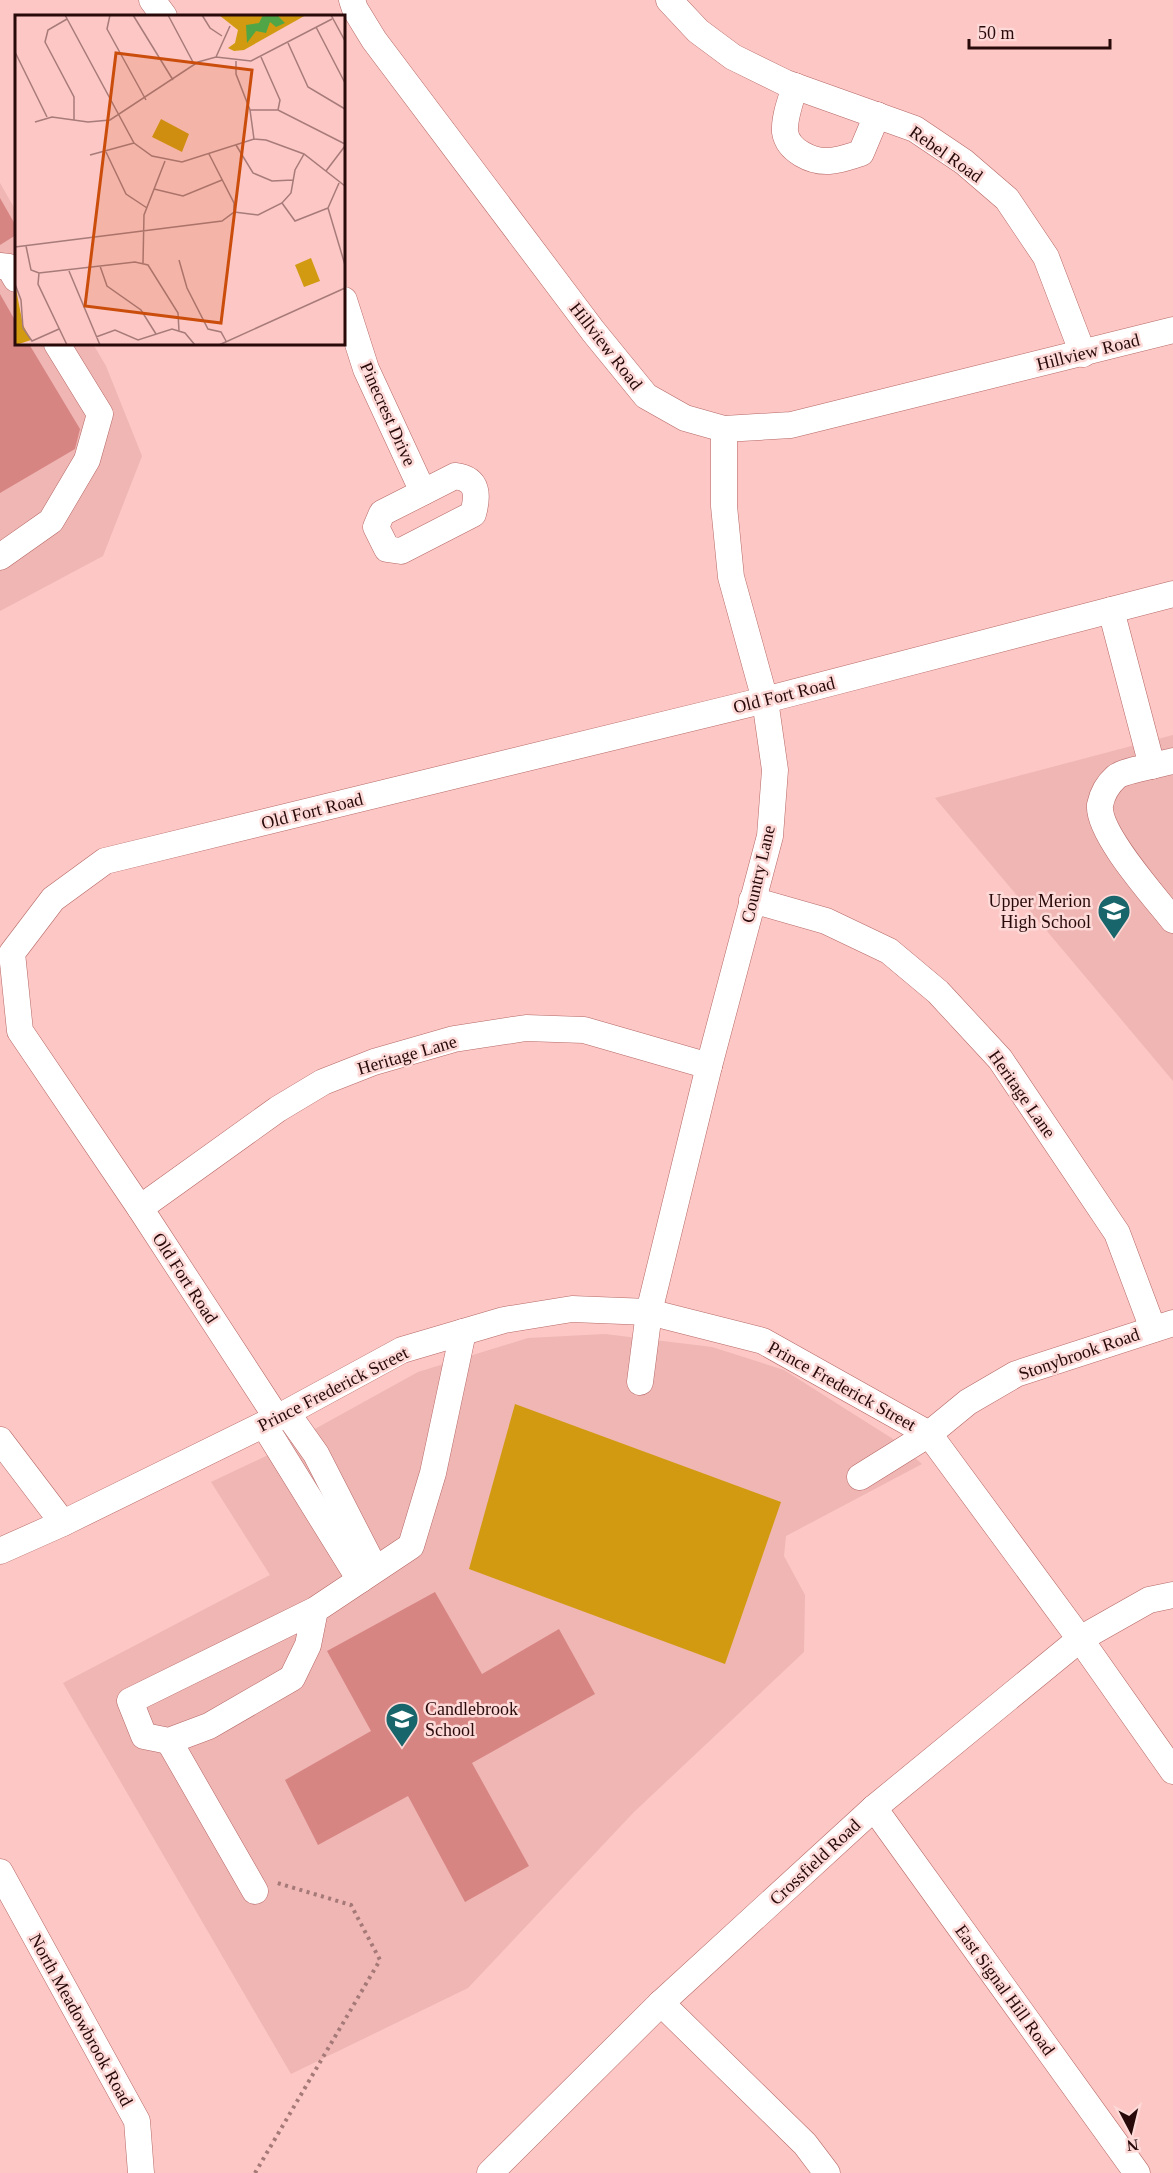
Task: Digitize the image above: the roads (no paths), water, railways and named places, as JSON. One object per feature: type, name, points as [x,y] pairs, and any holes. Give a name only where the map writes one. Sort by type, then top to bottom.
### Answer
[{"type":"street","points":[[152,0],[163,15]]},
{"type":"street","name":"Hillview Road","points":[[352,0],[374,40],[593,332],[646,396],[685,418],[724,429],[791,425],[1173,330]]},
{"type":"street","name":"Rebel Road","points":[[669,0],[698,31],[734,57],[795,86],[915,129],[964,162],[1007,199],[1047,257],[1083,354]]},
{"type":"street","points":[[795,86],[786,120],[785,134],[794,148],[803,155],[826,161],[841,160],[861,153],[877,115]]},
{"type":"street","points":[[0,266],[9,267],[15,277]]},
{"type":"street","name":"Pinecrest Drive","points":[[345,308],[366,369],[423,492]]},
{"type":"street","points":[[0,557],[51,521],[87,460],[100,414],[58,345]]},
{"type":"street","name":"Country Lane","points":[[640,1382],[649,1312],[709,1066],[770,836],[775,770],[765,700],[732,577],[724,506],[724,429]]},
{"type":"street","name":"Old Fort Road","points":[[367,1574],[276,1419],[140,1208],[20,1031],[6,952],[53,899],[105,861],[765,700],[1173,594]]},
{"type":"street","points":[[1111,610],[1163,764],[1118,776],[1106,789],[1100,806],[1105,825],[1120,853],[1173,920]]},
{"type":"street","name":"Heritage Lane","points":[[752,900],[825,921],[889,951],[938,992],[1000,1059],[1117,1233],[1163,1326]]},
{"type":"street","name":"Heritage Lane","points":[[140,1208],[278,1109],[323,1082],[374,1062],[454,1039],[526,1028],[584,1030],[709,1066]]},
{"type":"street","name":"Prince Frederick Street","points":[[0,1551],[63,1523],[276,1419],[402,1350],[504,1320],[573,1309],[649,1312],[763,1341],[929,1434],[1080,1639],[1173,1771]]},
{"type":"street","name":"Stonybrook Road","points":[[860,1477],[929,1434],[968,1402],[1016,1374],[1163,1326]]},
{"type":"street","points":[[315,1610],[308,1645],[292,1678],[209,1726],[169,1741],[144,1736],[130,1701],[315,1610],[411,1546],[433,1473],[464,1332]]},
{"type":"street","points":[[0,1440],[63,1523]]},
{"type":"street","name":"Crossfield Road","points":[[499,2170],[661,2003],[874,1808],[1080,1639],[1149,1600],[1173,1595]]},
{"type":"street","points":[[169,1741],[255,1890]]},
{"type":"street","name":"East Signal Hill Road","points":[[874,1808],[1137,2173]]},
{"type":"street","name":"North Meadowbrook Road","points":[[0,1872],[137,2121],[141,2173]]},
{"type":"street","points":[[661,2003],[805,2144],[827,2173]]},
{"type":"place","name":"Upper Merion High School","points":[[1114,940]]},
{"type":"place","name":"Candlebrook School","points":[[402,1748]]}]
